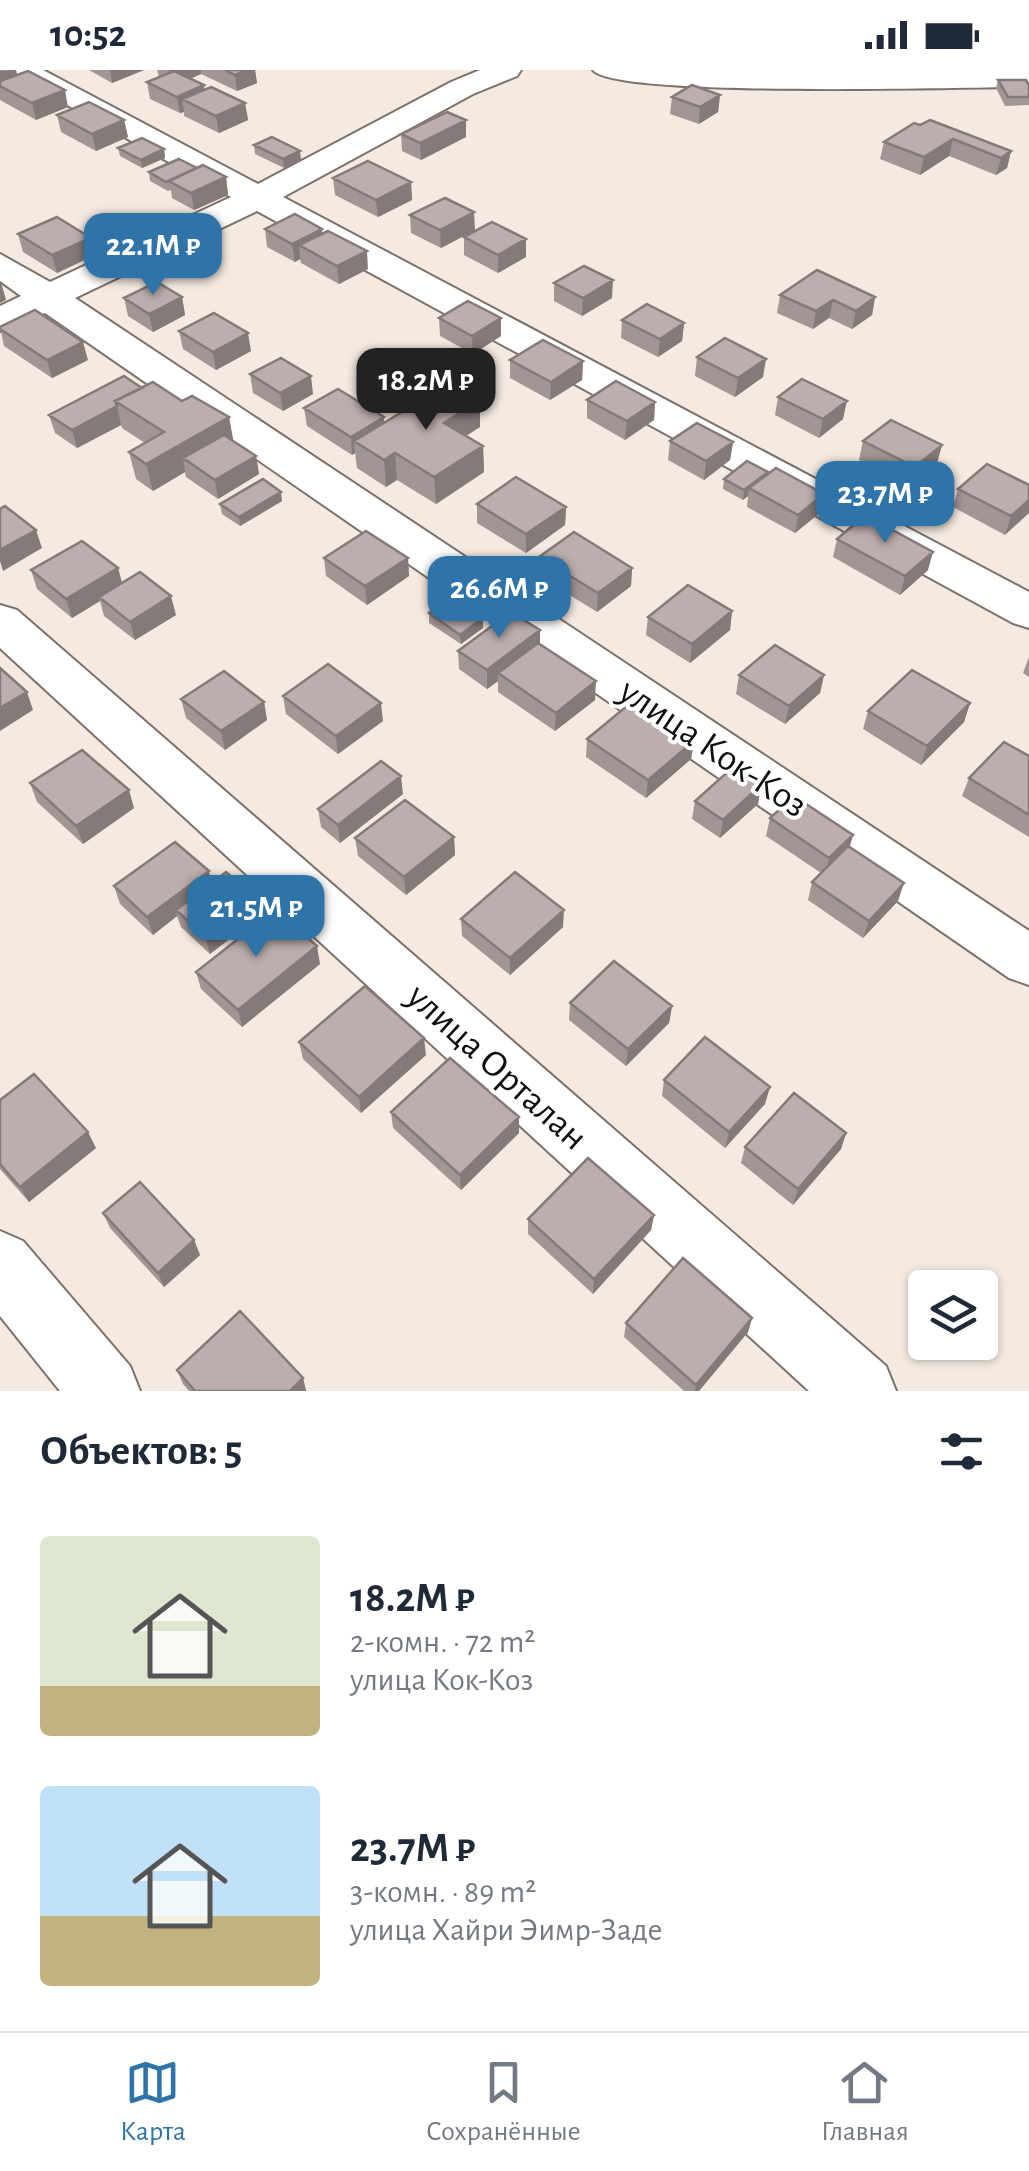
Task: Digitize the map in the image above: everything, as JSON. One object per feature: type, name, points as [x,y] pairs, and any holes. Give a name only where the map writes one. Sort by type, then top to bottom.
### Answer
[{"type":"street","points":[[20,70],[1029,612]]},
{"type":"street","points":[[0,320],[259,196],[462,88],[506,70]]},
{"type":"street","points":[[608,70],[678,79],[1029,78]]},
{"type":"street","name":"улица Кок-Коз","points":[[0,266],[50,296],[1029,961]]},
{"type":"street","name":"улица Орталан","points":[[0,621],[861,1391]]},
{"type":"street","points":[[0,1264],[106,1391]]},
{"type":"building","points":[[28,71],[65,90],[32,103],[0,86],[0,81]]},
{"type":"building","points":[[174,71],[204,85],[177,97],[147,82]]},
{"type":"building","points":[[998,80],[1026,80],[1029,97],[1008,97]]},
{"type":"building","points":[[692,85],[720,95],[700,107],[672,97]]},
{"type":"building","points":[[211,87],[245,103],[216,116],[182,99]]},
{"type":"building","points":[[89,102],[124,120],[92,134],[57,115]]},
{"type":"building","points":[[447,112],[466,120],[420,143],[401,134]]},
{"type":"building","points":[[930,120],[1011,151],[1001,158],[953,139],[924,157],[884,142],[914,123],[920,125]]},
{"type":"building","points":[[272,137],[300,151],[283,159],[254,145]]},
{"type":"building","points":[[142,138],[164,149],[141,160],[118,148]]},
{"type":"building","points":[[179,159],[197,168],[166,182],[149,172]]},
{"type":"building","points":[[368,161],[411,182],[376,200],[333,178]]},
{"type":"building","points":[[203,165],[226,177],[191,193],[169,181]]},
{"type":"building","points":[[445,198],[474,212],[440,230],[410,215]]},
{"type":"building","points":[[295,214],[322,229],[292,244],[265,229]]},
{"type":"building","points":[[57,217],[91,238],[52,255],[18,234]]},
{"type":"building","points":[[492,222],[526,239],[498,255],[464,237]]},
{"type":"building","points":[[328,231],[367,251],[337,266],[299,245]]},
{"type":"building","points":[[584,266],[613,280],[583,298],[554,283]]},
{"type":"building","points":[[817,270],[875,297],[856,311],[833,300],[816,311],[780,295]]},
{"type":"building","points":[[157,282],[182,297],[149,314],[124,298]]},
{"type":"building","points":[[468,301],[501,318],[472,336],[439,318]]},
{"type":"building","points":[[647,304],[684,323],[660,339],[622,320]]},
{"type":"building","points":[[35,310],[83,342],[47,360],[0,329]]},
{"type":"building","points":[[214,313],[248,333],[213,352],[179,331]]},
{"type":"building","points":[[725,338],[766,359],[738,378],[697,357]]},
{"type":"building","points":[[543,340],[583,361],[551,382],[510,360]]},
{"type":"building","points":[[281,358],[311,376],[280,393],[250,374]]},
{"type":"building","points":[[124,376],[142,388],[72,430],[49,415]]},
{"type":"building","points":[[802,379],[847,401],[823,419],[778,397]]},
{"type":"building","points":[[616,381],[655,402],[627,421],[587,400]]},
{"type":"building","points":[[153,382],[182,401],[192,396],[229,417],[146,464],[129,452],[164,432],[115,401]]},
{"type":"building","points":[[450,383],[480,400],[444,423],[483,446],[434,477],[395,453],[384,460],[354,441]]},
{"type":"building","points":[[338,389],[384,417],[351,437],[304,408]]},
{"type":"building","points":[[891,420],[942,445],[915,467],[863,441]]},
{"type":"building","points":[[697,423],[733,442],[706,461],[670,441]]},
{"type":"building","points":[[224,435],[256,456],[215,480],[183,458]]},
{"type":"building","points":[[747,461],[768,472],[744,490],[724,479]]},
{"type":"building","points":[[987,464],[1029,485],[1029,500],[1011,516],[958,489]]},
{"type":"building","points":[[776,468],[824,494],[798,515],[749,488]]},
{"type":"building","points":[[516,477],[566,507],[526,534],[477,504]]},
{"type":"building","points":[[263,479],[281,492],[239,517],[220,504]]},
{"type":"building","points":[[5,506],[36,530],[0,550],[0,509]]},
{"type":"building","points":[[865,515],[933,552],[905,576],[837,539]]},
{"type":"building","points":[[366,531],[408,558],[365,586],[324,558]]},
{"type":"building","points":[[574,532],[632,568],[598,593],[539,557]]},
{"type":"building","points":[[82,541],[118,568],[66,599],[31,570]]},
{"type":"building","points":[[140,572],[171,596],[130,622],[99,597]]},
{"type":"building","points":[[688,585],[732,611],[692,644],[648,617]]},
{"type":"building","points":[[451,597],[483,618],[460,635],[429,613]]},
{"type":"building","points":[[511,612],[540,630],[487,670],[458,651]]},
{"type":"building","points":[[538,643],[596,681],[556,713],[498,673]]},
{"type":"building","points":[[775,645],[824,675],[789,706],[739,675]]},
{"type":"building","points":[[328,664],[381,703],[336,736],[283,696]]},
{"type":"building","points":[[0,668],[27,692],[0,708]]},
{"type":"building","points":[[912,670],[970,703],[927,746],[868,711]]},
{"type":"building","points":[[224,671],[264,702],[221,731],[181,699]]},
{"type":"building","points":[[633,701],[694,741],[648,780],[587,739]]},
{"type":"building","points":[[1004,742],[1029,756],[1029,815],[969,778]]},
{"type":"building","points":[[82,750],[129,790],[76,826],[30,783]]},
{"type":"building","points":[[381,761],[401,776],[338,825],[318,809]]},
{"type":"building","points":[[733,767],[761,785],[723,820],[695,801]]},
{"type":"building","points":[[794,796],[853,835],[829,858],[770,818]]},
{"type":"building","points":[[405,800],[454,837],[404,877],[355,838]]},
{"type":"building","points":[[175,842],[209,871],[147,917],[114,886]]},
{"type":"building","points":[[848,846],[904,883],[869,921],[812,882]]},
{"type":"building","points":[[226,872],[255,898],[205,937],[176,910]]},
{"type":"building","points":[[515,872],[564,910],[510,958],[461,919]]},
{"type":"building","points":[[275,910],[317,946],[238,1010],[196,972]]},
{"type":"building","points":[[614,961],[672,1006],[628,1049],[570,1003]]},
{"type":"building","points":[[365,986],[424,1038],[359,1097],[299,1042]]},
{"type":"building","points":[[705,1037],[770,1087],[729,1132],[664,1080]]},
{"type":"building","points":[[450,1058],[519,1117],[460,1175],[391,1112]]},
{"type":"building","points":[[34,1074],[88,1132],[20,1187],[0,1164],[0,1100]]},
{"type":"building","points":[[794,1093],[846,1133],[798,1189],[745,1147]]},
{"type":"building","points":[[588,1158],[654,1215],[594,1279],[528,1219]]},
{"type":"building","points":[[140,1182],[194,1240],[158,1273],[103,1213]]},
{"type":"building","points":[[683,1258],[752,1318],[696,1385],[626,1323]]},
{"type":"building","points":[[240,1311],[303,1378],[290,1391],[195,1391],[177,1370]]}]
